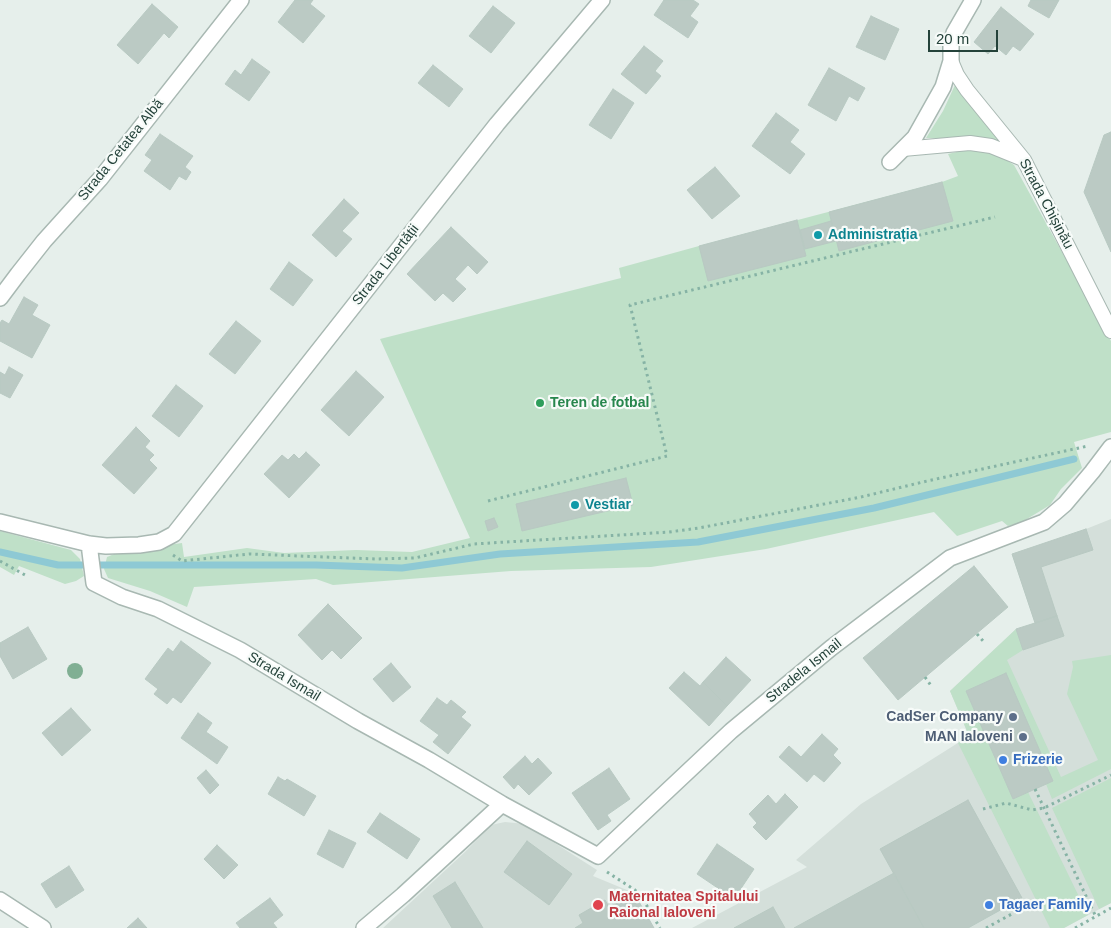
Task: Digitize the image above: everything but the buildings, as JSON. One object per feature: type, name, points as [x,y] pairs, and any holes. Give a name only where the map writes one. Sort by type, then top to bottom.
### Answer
[{"type":"street","name":"Strada Cetatea Albă","points":[[0,298],[44,241],[100,179],[242,0]]},
{"type":"street","name":"Strada Libertății","points":[[159,542],[174,534],[497,124],[602,0]]},
{"type":"street","name":"Strada Chișinău","points":[[890,162],[915,137],[943,87],[952,61],[951,44],[954,33],[974,0]]},
{"type":"street","name":"Stradela Ismail","points":[[598,856],[731,732],[831,648],[950,558],[1044,522],[1065,504],[1111,447]]},
{"type":"street","points":[[0,522],[89,544],[106,546],[159,542]]},
{"type":"street","name":"Strada Ismail","points":[[89,544],[94,584],[122,597],[158,609],[240,650],[502,804]]},
{"type":"street","points":[[364,928],[403,896],[502,804],[598,856]]},
{"type":"street","points":[[0,900],[43,928]]},
{"type":"lane","name":"Strada Chișinău","points":[[952,61],[957,76],[967,90],[1024,160],[1111,331]]},
{"type":"lane","points":[[903,149],[970,143],[991,146],[1024,160]]},
{"type":"path","points":[[488,501],[667,456],[630,305],[995,217]]},
{"type":"path","points":[[159,542],[182,561],[249,554],[376,560],[415,558],[474,544],[669,532],[861,497],[1093,445]]},
{"type":"path","points":[[0,562],[25,575]]},
{"type":"path","points":[[978,634],[984,642]]},
{"type":"path","points":[[925,677],[932,687]]},
{"type":"path","points":[[983,809],[1006,803],[1032,810],[1044,808],[1111,775]]},
{"type":"path","points":[[1035,789],[1096,917]]},
{"type":"path","points":[[598,856],[604,870],[635,890],[660,928]]},
{"type":"path","points":[[1075,928],[1111,908]]},
{"type":"path","points":[[986,928],[1021,909]]},
{"type":"shaded area","points":[[1111,519],[1111,903],[1064,928],[692,928],[807,867],[796,860],[861,804],[969,736],[950,691],[1016,629],[1035,623],[1012,554]]},
{"type":"shaded area","points":[[505,822],[525,824],[597,870],[593,876],[634,893],[654,928],[383,928],[465,852],[491,825]]},
{"type":"green space","points":[[955,85],[1005,143],[978,138],[926,138],[943,111]]},
{"type":"green space","points":[[965,150],[1000,156],[1014,165],[1111,341],[1111,432],[1074,442],[1082,468],[1061,489],[1050,505],[1022,522],[1008,526],[1002,521],[957,536],[934,512],[766,549],[651,567],[511,571],[333,585],[316,579],[194,587],[187,607],[150,591],[108,578],[104,569],[107,557],[119,552],[182,543],[184,557],[247,548],[284,553],[356,550],[412,552],[470,538],[380,339],[621,278],[619,268],[942,182],[958,176],[948,154]]},
{"type":"green space","points":[[0,531],[71,550],[80,559],[84,576],[76,581],[65,584],[19,566],[14,575],[0,567]]},
{"type":"green space","points":[[1016,629],[1023,650],[1007,660],[1061,777],[1098,760],[1067,694],[1073,667],[1072,661],[1111,655],[1111,769],[1052,799],[1046,784],[1053,781],[1006,674],[966,691],[1013,799],[1028,792],[1088,915],[1064,928],[1050,928],[958,743],[969,736],[950,691]]},
{"type":"green space","points":[[1111,778],[1111,903],[1099,909],[1052,808]]},
{"type":"waterway","points":[[0,552],[58,565],[316,565],[402,568],[500,554],[698,542],[874,508],[1074,459]]},
{"type":"place","name":"Administrația","points":[[818,235]]},
{"type":"place","name":"Teren de fotbal","points":[[540,403]]},
{"type":"place","name":"Vestiar","points":[[575,505]]},
{"type":"place","name":"CadSer Company","points":[[1013,717]]},
{"type":"place","name":"MAN Ialoveni","points":[[1023,737]]},
{"type":"place","name":"Frizerie","points":[[1003,760]]},
{"type":"place","name":"Maternitatea Spitalului Raional Ialoveni","points":[[598,905]]},
{"type":"place","name":"Tagaer Family","points":[[989,905]]}]
